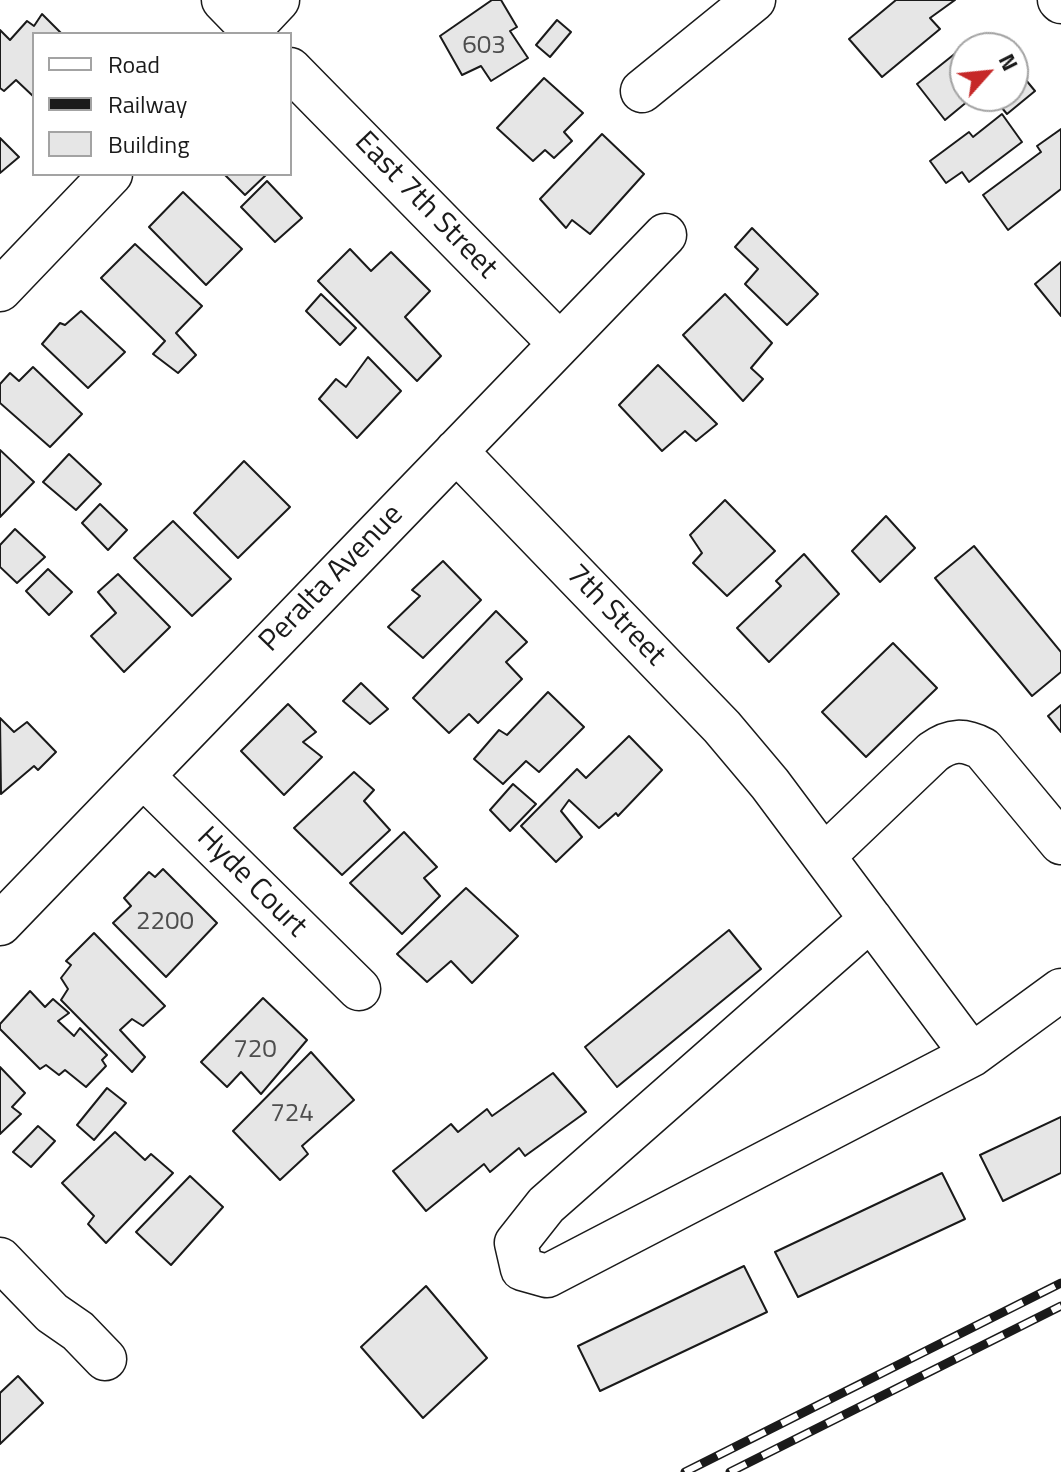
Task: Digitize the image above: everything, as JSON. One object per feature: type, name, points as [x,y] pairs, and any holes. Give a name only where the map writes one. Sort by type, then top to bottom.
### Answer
[{"type":"street","points":[[642,91],[754,0]]},
{"type":"street","name":"East 7th Street","points":[[292,71],[559,343]]},
{"type":"street","points":[[0,290],[109,176]]},
{"type":"street","name":"Peralta Avenue","points":[[6,905],[143,776],[665,235]]},
{"type":"street","name":"7th Street","points":[[456,451],[722,727],[770,784],[972,1055]]},
{"type":"street","points":[[824,856],[933,752],[945,744],[966,740],[983,749],[1061,843]]},
{"type":"street","name":"Hyde Court","points":[[143,776],[359,989]]},
{"type":"street","points":[[871,919],[546,1205],[516,1243],[522,1269],[547,1276],[972,1055],[1061,990]]},
{"type":"street","points":[[0,1259],[52,1313],[78,1331],[105,1359]]},
{"type":"building","points":[[492,0],[501,0],[517,27],[510,31],[528,58],[491,81],[481,66],[462,75],[440,36]]},
{"type":"building","points":[[896,0],[955,0],[930,18],[940,29],[882,77],[849,39]]},
{"type":"building","points":[[42,14],[60,32],[32,32],[32,95],[16,80],[4,91],[0,88],[0,30],[10,40],[27,21],[34,26]]},
{"type":"building","points":[[557,20],[571,32],[550,57],[536,45]]},
{"type":"building","points":[[949,58],[949,112],[955,112],[945,120],[917,84]]},
{"type":"building","points":[[544,78],[583,113],[564,132],[572,141],[554,158],[545,150],[533,161],[497,128]]},
{"type":"building","points":[[1002,114],[1022,142],[969,182],[962,172],[946,183],[930,161],[969,132],[973,137]]},
{"type":"building","points":[[1061,129],[1061,189],[1008,230],[983,195],[1041,152],[1037,146]]},
{"type":"building","points":[[602,134],[644,174],[590,234],[572,220],[566,228],[540,199]]},
{"type":"building","points":[[0,138],[19,157],[0,173]]},
{"type":"building","points":[[226,176],[265,176],[245,195]]},
{"type":"building","points":[[267,181],[302,218],[275,242],[241,207]]},
{"type":"building","points":[[183,192],[242,249],[206,285],[149,227]]},
{"type":"building","points":[[752,228],[818,294],[787,325],[745,284],[758,269],[735,247]]},
{"type":"building","points":[[135,244],[202,306],[176,333],[196,355],[178,373],[153,354],[165,341],[101,278]]},
{"type":"building","points":[[350,249],[371,271],[391,252],[430,291],[405,317],[441,356],[417,381],[318,281]]},
{"type":"building","points":[[1061,262],[1061,316],[1035,284]]},
{"type":"building","points":[[321,294],[356,328],[340,345],[306,311]]},
{"type":"building","points":[[725,294],[772,343],[751,368],[763,379],[743,401],[683,335]]},
{"type":"building","points":[[81,311],[125,352],[88,388],[42,344],[60,323],[65,325]]},
{"type":"building","points":[[368,357],[401,391],[357,438],[319,399],[336,379],[346,387]]},
{"type":"building","points":[[658,365],[717,424],[696,441],[685,431],[662,451],[619,405]]},
{"type":"building","points":[[33,367],[82,414],[50,447],[0,403],[0,384],[10,373],[19,381]]},
{"type":"building","points":[[0,450],[34,482],[0,517]]},
{"type":"building","points":[[69,454],[101,484],[76,510],[43,482]]},
{"type":"building","points":[[244,461],[290,507],[238,558],[194,513]]},
{"type":"building","points":[[725,500],[775,551],[727,596],[693,563],[702,553],[690,535]]},
{"type":"building","points":[[100,504],[127,530],[108,550],[82,523]]},
{"type":"building","points":[[886,516],[915,548],[880,582],[852,551]]},
{"type":"building","points":[[173,521],[231,579],[192,616],[134,558]]},
{"type":"building","points":[[15,529],[45,557],[17,583],[0,567],[0,545]]},
{"type":"building","points":[[974,546],[1061,652],[1061,672],[1032,696],[935,578]]},
{"type":"building","points":[[804,554],[839,594],[769,662],[737,628],[781,586],[776,581]]},
{"type":"building","points":[[443,561],[481,600],[423,658],[388,627],[420,596],[412,590]]},
{"type":"building","points":[[48,569],[72,592],[49,615],[26,591]]},
{"type":"building","points":[[118,574],[170,627],[124,672],[91,636],[116,613],[98,592]]},
{"type":"building","points":[[496,611],[527,642],[506,662],[522,679],[478,723],[469,714],[449,733],[413,698]]},
{"type":"building","points":[[893,643],[937,688],[866,757],[822,712]]},
{"type":"building","points":[[361,683],[388,709],[370,724],[343,701]]},
{"type":"building","points":[[548,692],[584,727],[539,772],[526,761],[503,784],[474,759],[499,730],[507,735]]},
{"type":"building","points":[[288,704],[316,732],[303,742],[322,757],[284,795],[241,751]]},
{"type":"building","points":[[1061,705],[1061,732],[1048,716]]},
{"type":"building","points":[[0,718],[14,732],[27,722],[56,752],[38,770],[34,766],[1,794]]},
{"type":"building","points":[[629,736],[662,770],[618,816],[616,813],[599,828],[569,800],[561,811],[582,837],[556,862],[521,826],[577,769],[586,778]]},
{"type":"building","points":[[354,772],[374,790],[364,801],[390,830],[342,875],[294,828]]},
{"type":"building","points":[[513,784],[536,804],[510,831],[490,810]]},
{"type":"building","points":[[404,832],[437,867],[424,878],[440,896],[402,934],[350,883]]},
{"type":"building","points":[[163,869],[217,923],[166,977],[113,923],[131,906],[124,898],[149,872],[155,877]]},
{"type":"building","points":[[466,888],[518,936],[472,983],[451,961],[427,982],[397,954]]},
{"type":"building","points":[[729,930],[761,969],[617,1087],[585,1047]]},
{"type":"building","points":[[94,933],[165,1006],[143,1026],[132,1019],[120,1030],[145,1057],[132,1072],[61,1000],[68,989],[61,978],[71,965],[66,961]]},
{"type":"building","points":[[30,991],[45,1007],[53,999],[69,1013],[58,1021],[74,1036],[80,1028],[107,1055],[102,1060],[106,1066],[86,1087],[65,1070],[59,1075],[46,1065],[40,1069],[0,1029],[0,1024]]},
{"type":"building","points":[[263,998],[307,1040],[261,1094],[241,1072],[227,1087],[201,1062]]},
{"type":"building","points":[[311,1052],[354,1100],[302,1146],[308,1154],[280,1180],[233,1131]]},
{"type":"building","points":[[0,1067],[25,1093],[12,1107],[21,1114],[0,1134]]},
{"type":"building","points":[[553,1073],[586,1112],[525,1156],[519,1148],[490,1172],[484,1164],[426,1211],[393,1171],[451,1124],[458,1132],[487,1109],[492,1116]]},
{"type":"building","points":[[107,1088],[126,1103],[94,1140],[77,1125]]},
{"type":"building","points":[[1061,1117],[1061,1173],[1003,1201],[980,1155]]},
{"type":"building","points":[[38,1126],[55,1141],[31,1167],[13,1152]]},
{"type":"building","points":[[115,1132],[145,1160],[151,1154],[173,1173],[106,1243],[88,1224],[94,1216],[62,1183]]},
{"type":"building","points":[[942,1173],[965,1219],[798,1297],[775,1252]]},
{"type":"building","points":[[190,1176],[223,1207],[171,1265],[136,1232]]},
{"type":"building","points":[[744,1266],[767,1312],[600,1391],[578,1346]]},
{"type":"building","points":[[426,1286],[487,1358],[423,1418],[361,1347]]},
{"type":"building","points":[[18,1376],[43,1403],[0,1444],[0,1393]]},
{"type":"railway","points":[[685,1472],[1061,1283]]},
{"type":"railway","points":[[730,1472],[1061,1306]]}]
